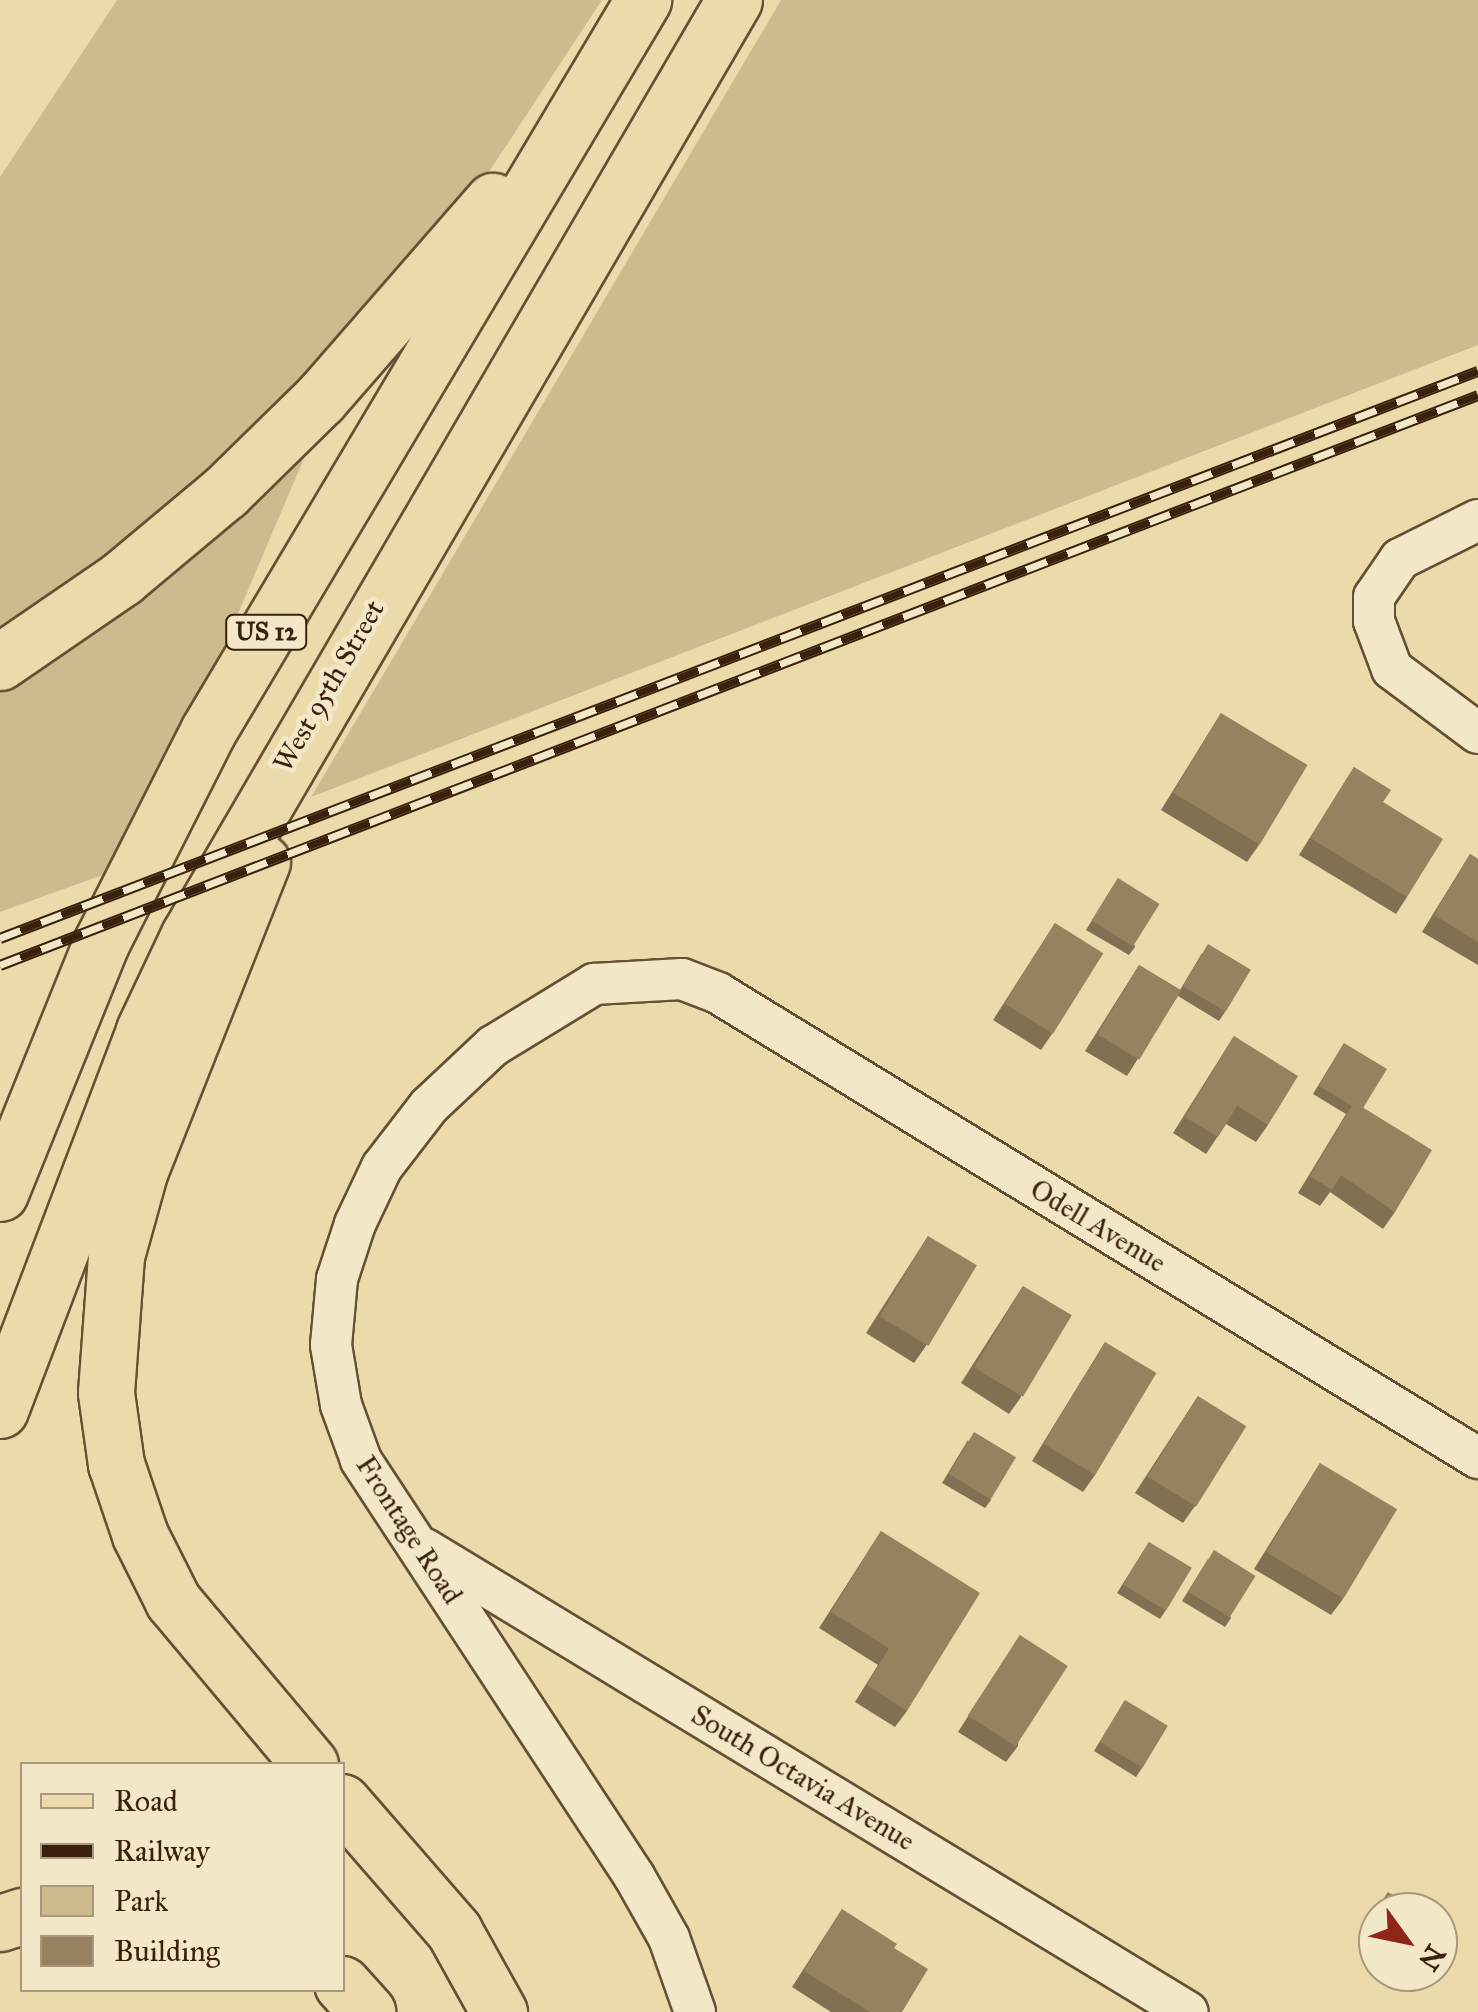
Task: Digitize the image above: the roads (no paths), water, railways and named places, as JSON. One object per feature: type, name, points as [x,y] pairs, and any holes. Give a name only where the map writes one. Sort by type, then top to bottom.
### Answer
[{"type":"main road","name":"US 12","points":[[0,1193],[101,943],[189,766],[643,0]]},
{"type":"main road","name":"West 95th Street","points":[[0,1410],[144,1030],[188,934],[337,671],[734,0]]},
{"type":"main road","points":[[0,662],[122,578],[225,492],[320,399],[583,97]]},
{"type":"main road","points":[[308,1762],[174,1601],[140,1535],[116,1464],[106,1394],[106,1330],[116,1256],[139,1173],[337,671]]},
{"type":"main road","points":[[345,1805],[454,1932],[500,2012]]},
{"type":"main road","points":[[345,1987],[367,2012]]},
{"type":"street","points":[[1478,520],[1400,560],[1374,597],[1374,621],[1392,669],[1416,692],[1478,733]]},
{"type":"street","name":"Frontage Road","points":[[694,2012],[669,1938],[634,1876],[360,1460],[341,1405],[332,1345],[336,1280],[382,1167],[428,1106],[492,1046],[594,984],[682,979],[718,994]]},
{"type":"street","name":"Odell Avenue","points":[[718,994],[1478,1458]]},
{"type":"street","name":"South Octavia Avenue","points":[[417,1544],[1188,2012]]},
{"type":"railway","points":[[0,938],[1478,371]]},
{"type":"railway","points":[[0,965],[1478,395]]}]
